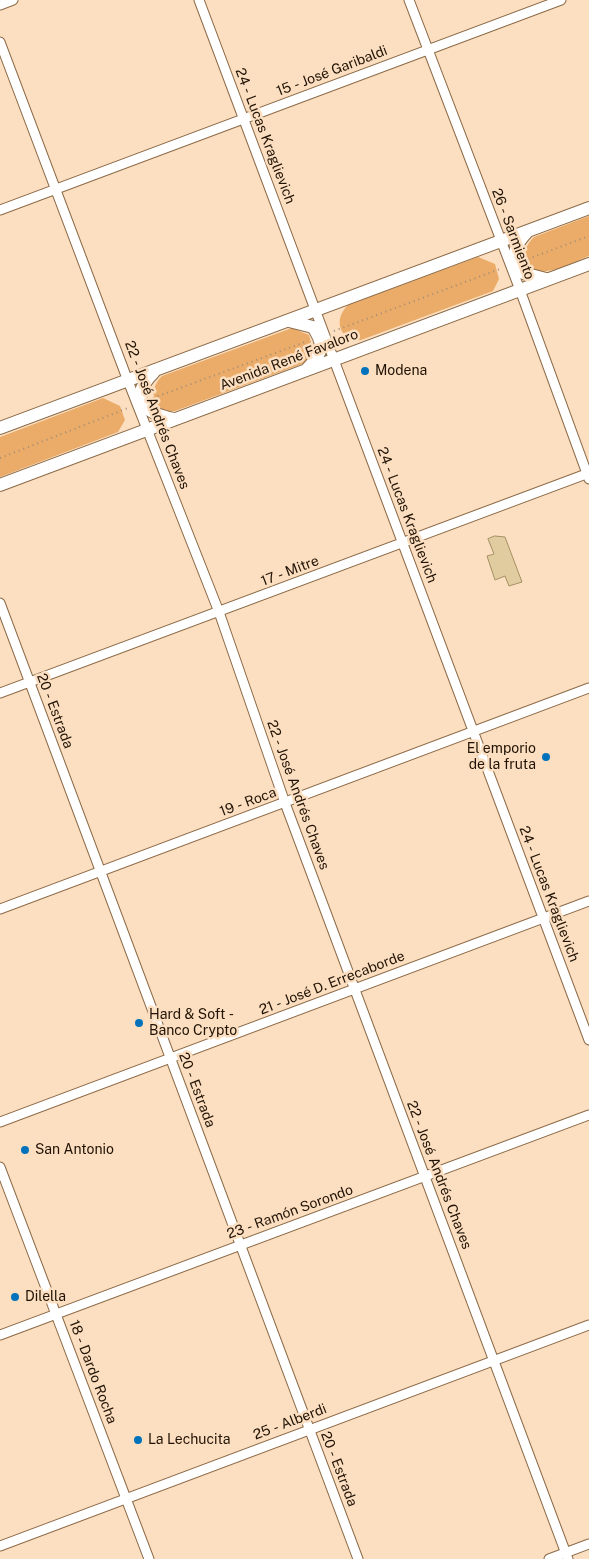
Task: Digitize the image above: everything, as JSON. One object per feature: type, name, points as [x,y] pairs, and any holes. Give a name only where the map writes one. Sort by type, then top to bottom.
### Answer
[{"type":"main road","points":[[0,428],[589,208]]},
{"type":"main road","points":[[529,231],[518,242],[513,252],[513,264],[522,273],[549,279]]},
{"type":"main road","name":"Avenida René Favaloro","points":[[0,485],[589,264]]},
{"type":"main road","points":[[289,321],[313,327],[322,336],[322,348],[317,358],[305,371]]},
{"type":"main road","points":[[156,371],[145,381],[140,391],[140,403],[150,412],[175,419]]},
{"type":"street","points":[[0,5],[12,0]]},
{"type":"street","name":"24 - Lucas Kraglievich","points":[[199,0],[316,311],[322,336],[334,360],[589,1040]]},
{"type":"street","name":"26 - Sarmiento","points":[[409,0],[500,242],[513,264],[520,290],[588,475]]},
{"type":"street","name":"15 - José Garibaldi","points":[[0,210],[562,0]]},
{"type":"street","name":"22 - José Andrés Chaves","points":[[0,42],[128,381],[140,403],[148,430],[219,612],[285,803],[567,1556]]},
{"type":"street","name":"17 - Mitre","points":[[0,693],[588,475]]},
{"type":"street","name":"20 - Estrada","points":[[0,603],[358,1559]]},
{"type":"street","name":"19 - Roca","points":[[0,909],[474,733],[589,688]]},
{"type":"street","name":"21 - José D. Errecaborde","points":[[0,1122],[589,901]]},
{"type":"street","name":"23 - Ramón Sorondo","points":[[0,1335],[589,1115]]},
{"type":"street","name":"18 - Dardo Rocha","points":[[0,1167],[149,1559]]},
{"type":"street","name":"25 - Alberdi","points":[[0,1546],[589,1324]]},
{"type":"street","points":[[549,1559],[567,1556],[589,1544]]},
{"type":"path","points":[[0,458],[140,403],[589,236]]},
{"type":"shaded area","points":[[589,216],[589,256],[554,270],[536,270],[530,266],[526,258],[526,249],[534,237]]},
{"type":"shaded area","points":[[478,257],[495,264],[499,279],[493,291],[361,340],[351,341],[343,333],[340,319],[341,314],[348,305]]},
{"type":"shaded area","points":[[292,328],[309,335],[313,350],[307,362],[175,411],[165,411],[157,403],[154,390],[155,385],[162,376]]},
{"type":"shaded area","points":[[103,398],[120,406],[125,420],[118,432],[0,477],[0,437]]},
{"type":"building","points":[[495,536],[505,537],[522,582],[509,586],[505,576],[495,580],[487,556],[494,554],[488,539]]},
{"type":"place","name":"Modena","points":[[365,371]]},
{"type":"place","name":"El emporio de la fruta","points":[[546,757]]},
{"type":"place","name":"Hard & Soft - Banco Crypto","points":[[139,1023]]},
{"type":"place","name":"San Antonio","points":[[25,1150]]},
{"type":"place","name":"Dilella","points":[[15,1297]]},
{"type":"place","name":"La Lechucita","points":[[138,1440]]}]
